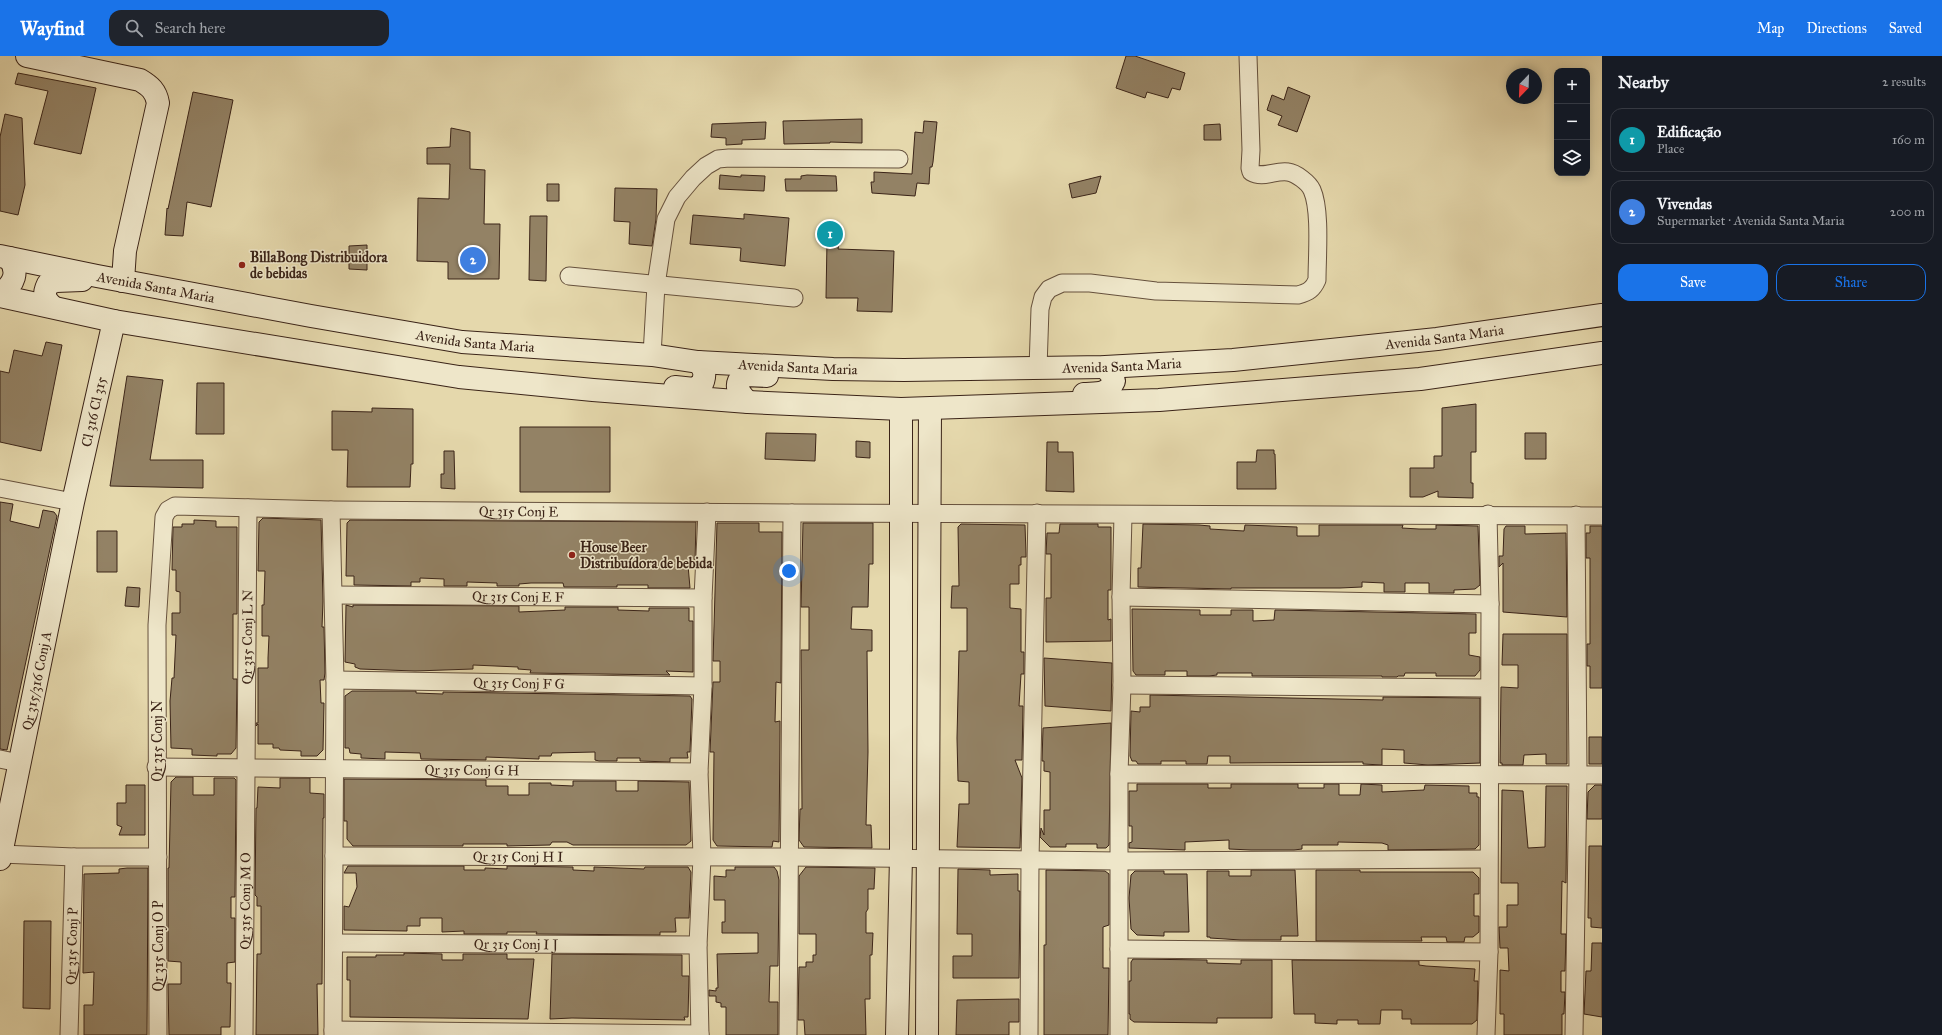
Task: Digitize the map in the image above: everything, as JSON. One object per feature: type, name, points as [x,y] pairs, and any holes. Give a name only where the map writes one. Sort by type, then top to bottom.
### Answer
[{"type":"main road","points":[[27,56],[65,60],[140,80],[149,85],[156,93],[158,103],[125,251],[123,281]]},
{"type":"main road","points":[[0,292],[7,289],[14,279],[15,268],[4,257]]},
{"type":"main road","name":"Avenida Santa Maria","points":[[4,257],[311,316],[462,342],[652,355],[698,362],[833,369],[904,370],[1105,367],[1233,360],[1437,339],[1602,315]]},
{"type":"main road","points":[[53,307],[45,298],[44,292],[48,284],[56,281],[70,282],[97,276]]},
{"type":"main road","points":[[0,296],[114,321],[459,377],[593,390],[748,402],[900,409],[1159,400],[1420,379],[1602,353]]},
{"type":"main road","name":"Cl 316 Cl 315","points":[[73,502],[114,321]]},
{"type":"main road","points":[[1159,400],[1148,392],[1147,382],[1150,376],[1158,373],[1213,368],[1233,360]]},
{"type":"main road","points":[[593,390],[618,384],[634,383],[694,389],[702,384],[704,380],[703,367],[698,362]]},
{"type":"main road","points":[[1018,404],[1040,397],[1105,393],[1111,388],[1114,381],[1111,374],[1105,367]]},
{"type":"main road","points":[[748,402],[743,398],[737,386],[745,375],[808,378],[833,369]]},
{"type":"main road","points":[[897,1035],[901,858],[900,409]]},
{"type":"main road","points":[[927,1035],[928,513],[930,409]]},
{"type":"main road","name":"Qr 315/316 Conj A","points":[[1,856],[10,761],[73,502]]},
{"type":"street","points":[[1038,368],[1040,309],[1043,298],[1049,289],[1062,282],[1090,283],[1156,291],[1298,295],[1308,292],[1313,288],[1317,280],[1316,205],[1312,189],[1300,178],[1288,172],[1257,176],[1251,172],[1248,56]]},
{"type":"street","points":[[652,355],[656,285],[666,219],[670,208],[693,178],[706,166],[718,159],[899,159]]},
{"type":"street","points":[[569,276],[794,298]]},
{"type":"street","points":[[0,488],[73,502]]},
{"type":"street","name":"Qr 315 Conj N","points":[[158,857],[156,767],[157,625],[164,517],[168,510],[176,506],[248,508]]},
{"type":"street","name":"Qr 315 Conj E","points":[[248,508],[331,510],[792,513],[900,512],[1122,515],[1488,514],[1602,516]]},
{"type":"street","name":"Qr 315 Conj L N","points":[[246,767],[248,508]]},
{"type":"street","points":[[331,510],[335,680],[333,1033],[700,1034],[698,945],[702,857],[699,772],[703,686],[703,598],[707,512]]},
{"type":"street","points":[[788,1035],[792,513]]},
{"type":"street","points":[[1030,1035],[1030,861],[1037,514]]},
{"type":"street","points":[[1486,1035],[1489,952],[1488,688],[1490,604],[1488,514]]},
{"type":"street","points":[[1119,1035],[1119,774],[1122,685],[1120,597],[1122,515]]},
{"type":"street","points":[[1574,1035],[1578,774],[1576,515]]},
{"type":"street","name":"Qr 315 Conj E F","points":[[334,595],[703,598]]},
{"type":"street","points":[[1120,597],[1490,604]]},
{"type":"street","name":"Qr 315 Conj F G","points":[[335,680],[703,686]]},
{"type":"street","points":[[1122,685],[1488,688]]},
{"type":"street","name":"Qr 315 Conj G H","points":[[156,767],[699,772]]},
{"type":"street","name":"Qr 315 Conj M O","points":[[244,1035],[246,767]]},
{"type":"street","points":[[1119,774],[1602,775]]},
{"type":"street","points":[[1,856],[158,857]]},
{"type":"street","name":"Qr 315 Conj H I","points":[[334,856],[789,856],[1030,861],[1488,859]]},
{"type":"street","name":"Qr 315 Conj P","points":[[69,1035],[74,857]]},
{"type":"street","name":"Qr 315 Conj O P","points":[[158,857],[158,1035]]},
{"type":"street","name":"Qr 315 Conj I J","points":[[334,944],[698,945]]},
{"type":"street","points":[[1119,949],[1489,952]]},
{"type":"building","points":[[1126,56],[1135,56],[1185,73],[1180,90],[1172,88],[1168,98],[1147,92],[1145,98],[1116,88]]},
{"type":"building","points":[[18,73],[96,88],[81,154],[34,144],[48,91],[15,84]]},
{"type":"building","points":[[1288,87],[1310,96],[1297,132],[1278,125],[1282,116],[1267,110],[1272,95],[1284,100]]},
{"type":"building","points":[[193,92],[233,100],[211,207],[187,202],[183,236],[165,235],[167,208],[168,209]]},
{"type":"building","points":[[5,114],[22,118],[25,185],[18,215],[0,211],[0,137]]},
{"type":"building","points":[[862,119],[862,143],[830,142],[784,144],[783,121]]},
{"type":"building","points":[[924,121],[937,122],[929,184],[917,183],[915,196],[872,193],[871,182],[874,182],[874,172],[912,174],[915,132],[923,133]]},
{"type":"building","points":[[766,122],[765,139],[742,140],[742,144],[726,145],[726,138],[711,137],[712,124]]},
{"type":"building","points":[[1220,124],[1221,140],[1204,140],[1204,125]]},
{"type":"building","points":[[451,128],[470,132],[470,169],[485,170],[484,224],[500,224],[499,279],[448,279],[448,262],[417,261],[418,198],[449,199],[450,164],[427,164],[427,148],[450,147]]},
{"type":"building","points":[[720,175],[741,177],[741,175],[765,176],[764,191],[719,189]]},
{"type":"building","points":[[801,176],[836,176],[837,191],[786,191],[785,179],[801,179]]},
{"type":"building","points":[[1101,176],[1096,193],[1072,198],[1069,184]]},
{"type":"building","points":[[547,184],[559,184],[559,201],[547,201]]},
{"type":"building","points":[[615,188],[657,189],[656,219],[652,246],[629,244],[630,222],[614,221]]},
{"type":"building","points":[[744,214],[789,218],[785,266],[740,261],[741,248],[690,244],[693,215],[744,219]]},
{"type":"building","points":[[530,216],[547,216],[546,281],[529,280]]},
{"type":"building","points":[[821,224],[842,229],[838,249],[894,251],[892,312],[857,311],[858,298],[826,298],[827,241],[818,239]]},
{"type":"building","points":[[367,245],[367,270],[349,269],[349,246]]},
{"type":"building","points":[[46,342],[62,345],[41,451],[0,442],[0,371],[9,373],[14,350],[42,356]]},
{"type":"building","points":[[127,376],[163,380],[150,460],[203,460],[203,488],[110,486]]},
{"type":"building","points":[[197,383],[224,383],[224,434],[196,434]]},
{"type":"building","points":[[1476,404],[1476,452],[1471,452],[1471,483],[1473,483],[1473,498],[1438,497],[1438,491],[1423,497],[1410,497],[1410,468],[1434,468],[1434,456],[1442,456],[1442,408]]},
{"type":"building","points":[[372,408],[413,409],[413,464],[411,464],[410,487],[347,487],[348,450],[332,450],[332,411],[372,412]]},
{"type":"building","points":[[520,427],[610,427],[610,492],[520,492]]},
{"type":"building","points":[[766,433],[816,434],[815,461],[765,459]]},
{"type":"building","points":[[1525,433],[1546,433],[1546,459],[1525,459]]},
{"type":"building","points":[[856,441],[870,442],[870,458],[856,457]]},
{"type":"building","points":[[1047,442],[1058,442],[1058,452],[1073,452],[1074,492],[1046,491]]},
{"type":"building","points":[[1257,450],[1274,450],[1276,489],[1237,489],[1237,462],[1256,462]]},
{"type":"building","points":[[444,451],[454,451],[455,489],[441,488],[441,474],[444,474]]},
{"type":"building","points":[[0,502],[13,504],[10,521],[39,528],[43,510],[54,512],[57,516],[7,750],[0,749]]},
{"type":"building","points":[[263,518],[321,520],[323,601],[322,627],[324,627],[325,673],[324,680],[320,680],[321,703],[324,703],[323,750],[317,756],[301,756],[301,751],[280,750],[279,748],[273,748],[273,744],[258,744],[258,724],[256,726],[256,723],[258,723],[258,668],[268,668],[269,636],[262,636],[262,605],[264,605],[265,571],[258,571],[259,522]]},
{"type":"building","points":[[194,520],[216,521],[216,527],[237,527],[237,614],[233,614],[233,679],[237,679],[236,748],[231,754],[217,754],[217,756],[192,755],[192,749],[171,748],[170,701],[172,678],[174,678],[176,635],[172,635],[172,613],[180,613],[180,592],[176,591],[176,570],[172,570],[173,527],[182,527],[182,524],[194,524]]},
{"type":"building","points":[[350,520],[696,522],[695,562],[688,565],[690,588],[648,588],[648,585],[617,585],[617,587],[564,587],[563,583],[531,583],[519,584],[519,586],[497,586],[497,583],[467,582],[467,586],[444,586],[444,579],[420,578],[420,582],[411,582],[411,586],[354,585],[354,576],[346,576],[347,523]]},
{"type":"building","points":[[717,523],[759,523],[759,532],[782,532],[781,683],[776,682],[775,722],[780,721],[779,842],[773,841],[772,847],[717,846],[713,840],[714,752],[710,752],[713,682],[720,682],[720,661],[713,661]]},
{"type":"building","points":[[803,523],[873,523],[873,564],[869,564],[868,607],[852,607],[851,629],[872,630],[872,651],[867,651],[868,752],[866,825],[871,825],[872,848],[804,847],[799,840],[800,809],[802,809],[801,650],[809,650],[809,607],[801,607]]},
{"type":"building","points":[[961,524],[1025,525],[1026,557],[1021,557],[1021,565],[1019,565],[1019,584],[1010,584],[1010,608],[1021,609],[1021,652],[1024,652],[1024,674],[1021,674],[1019,706],[1023,706],[1022,760],[1015,760],[1022,778],[1020,848],[957,847],[959,804],[969,804],[969,782],[958,781],[957,738],[959,651],[967,651],[967,608],[951,608],[952,586],[959,586],[958,527]]},
{"type":"building","points":[[1060,524],[1098,524],[1098,527],[1111,527],[1111,590],[1108,590],[1108,620],[1111,619],[1111,641],[1046,642],[1046,598],[1051,598],[1051,554],[1046,554],[1047,533],[1059,533]]},
{"type":"building","points":[[1143,524],[1199,525],[1210,526],[1210,529],[1244,531],[1245,525],[1297,527],[1297,536],[1319,536],[1319,525],[1403,525],[1402,528],[1419,529],[1436,529],[1436,525],[1478,526],[1480,585],[1475,589],[1454,590],[1454,593],[1429,593],[1429,583],[1405,583],[1405,592],[1384,592],[1384,583],[1362,582],[1362,587],[1340,588],[1231,589],[1138,587],[1138,568],[1141,568]]},
{"type":"building","points":[[1506,526],[1525,526],[1525,534],[1566,533],[1567,617],[1503,612],[1503,563],[1499,567],[1499,556],[1503,556],[1504,529]]},
{"type":"building","points":[[1590,526],[1602,526],[1602,688],[1590,688],[1590,666],[1587,666],[1587,644],[1590,644],[1590,558],[1586,558],[1586,533],[1590,533]]},
{"type":"building","points":[[97,531],[117,531],[117,572],[97,572]]},
{"type":"building","points":[[127,587],[140,588],[139,607],[125,606]]},
{"type":"building","points":[[346,605],[353,607],[353,605],[519,606],[519,612],[565,610],[565,607],[618,607],[618,610],[649,611],[649,608],[689,608],[689,621],[693,621],[693,672],[666,671],[670,675],[530,673],[531,670],[518,669],[518,667],[473,665],[473,669],[415,671],[360,669],[355,667],[355,664],[345,662]]},
{"type":"building","points":[[1132,609],[1200,610],[1200,615],[1231,615],[1231,610],[1253,610],[1253,621],[1274,620],[1275,610],[1476,614],[1476,633],[1469,633],[1469,655],[1480,657],[1480,670],[1475,676],[1436,676],[1436,673],[1405,673],[1404,676],[1397,677],[1252,676],[1252,673],[1217,673],[1217,675],[1209,676],[1187,676],[1187,671],[1165,671],[1165,675],[1136,675],[1133,671]]},
{"type":"building","points":[[1503,634],[1567,634],[1567,764],[1546,764],[1546,754],[1524,755],[1523,765],[1502,765],[1502,763],[1500,763],[1501,687],[1518,688],[1518,665],[1502,665]]},
{"type":"building","points":[[1044,658],[1112,663],[1111,711],[1045,706]]},
{"type":"building","points":[[352,691],[416,691],[416,693],[443,694],[443,692],[690,696],[692,699],[690,752],[687,752],[688,758],[670,758],[670,762],[640,761],[640,758],[617,758],[617,761],[599,761],[595,760],[595,752],[552,753],[551,756],[539,756],[539,759],[486,757],[486,760],[421,759],[420,753],[385,752],[385,759],[361,758],[361,754],[350,753],[349,748],[345,748],[345,696]]},
{"type":"building","points":[[1150,695],[1383,700],[1383,697],[1480,698],[1480,763],[1428,765],[1404,763],[1404,750],[1382,749],[1382,765],[1363,764],[1363,762],[1230,763],[1230,756],[1208,756],[1207,764],[1186,764],[1186,761],[1161,761],[1161,764],[1138,764],[1136,761],[1132,761],[1130,756],[1131,711],[1140,712],[1140,707],[1150,707]]},
{"type":"building","points":[[1111,723],[1109,845],[1106,848],[1097,848],[1097,844],[1066,844],[1066,847],[1050,847],[1040,837],[1041,828],[1044,835],[1044,810],[1050,810],[1050,772],[1044,771],[1044,761],[1042,761],[1043,728]]},
{"type":"building","points":[[1589,737],[1602,737],[1602,764],[1589,764]]},
{"type":"building","points":[[176,777],[193,777],[193,795],[214,795],[214,778],[234,778],[236,780],[235,897],[231,897],[231,918],[235,918],[235,962],[227,963],[227,983],[231,983],[230,1027],[221,1027],[221,1035],[169,1035],[168,984],[181,984],[181,962],[168,961],[168,868],[171,782]]},
{"type":"building","points":[[280,778],[310,778],[310,793],[324,794],[322,984],[317,984],[318,1035],[256,1035],[257,954],[261,954],[261,906],[257,906],[257,897],[255,895],[256,808],[258,787],[280,788]]},
{"type":"building","points":[[344,779],[486,780],[486,786],[508,786],[508,795],[529,795],[529,783],[551,783],[551,785],[573,786],[573,781],[616,781],[616,791],[638,791],[638,781],[689,782],[691,841],[686,845],[573,845],[567,842],[552,842],[550,845],[507,846],[507,844],[463,844],[463,846],[353,846],[347,839],[347,821],[344,821]]},
{"type":"building","points":[[1137,784],[1208,784],[1208,788],[1231,788],[1231,784],[1298,784],[1298,788],[1324,788],[1324,784],[1339,784],[1339,795],[1360,795],[1361,784],[1382,785],[1382,792],[1424,790],[1425,785],[1469,786],[1469,793],[1477,793],[1477,797],[1479,797],[1479,845],[1475,849],[1388,850],[1388,845],[1382,843],[1338,842],[1338,845],[1302,845],[1302,849],[1294,850],[1251,850],[1229,849],[1229,840],[1185,842],[1185,850],[1129,848],[1129,843],[1132,842],[1132,826],[1129,826],[1129,791],[1137,791]]},
{"type":"building","points":[[126,785],[145,785],[145,835],[119,835],[122,827],[117,825],[117,803],[126,803]]},
{"type":"building","points":[[1595,785],[1602,785],[1602,819],[1587,819],[1588,792]]},
{"type":"building","points":[[1546,786],[1567,786],[1566,883],[1562,881],[1561,934],[1566,934],[1565,971],[1561,971],[1561,992],[1565,992],[1564,1014],[1562,1014],[1562,1035],[1504,1035],[1504,1014],[1500,1014],[1500,970],[1509,971],[1508,948],[1500,948],[1499,927],[1507,927],[1507,905],[1518,905],[1518,883],[1501,883],[1502,790],[1523,791],[1528,848],[1545,847]]},
{"type":"building","points":[[1589,846],[1602,846],[1602,928],[1591,927],[1591,918],[1588,918]]},
{"type":"building","points":[[348,866],[464,866],[464,870],[485,870],[485,868],[507,869],[507,866],[573,867],[573,870],[594,871],[594,867],[644,869],[645,867],[688,867],[691,872],[689,918],[675,918],[676,932],[660,932],[660,935],[536,934],[537,932],[464,934],[464,931],[442,932],[442,918],[420,918],[420,926],[407,926],[407,931],[344,930],[344,906],[349,907],[357,887],[356,873],[344,873]]},
{"type":"building","points":[[735,867],[774,867],[777,871],[779,880],[778,966],[770,966],[769,1002],[778,1002],[778,1035],[726,1035],[726,1007],[721,1007],[721,1003],[716,1002],[716,996],[709,996],[709,990],[716,991],[716,988],[718,988],[717,954],[758,953],[758,933],[722,933],[722,922],[725,922],[725,900],[714,900],[714,876],[726,877],[726,870],[735,870]]},
{"type":"building","points":[[806,867],[875,868],[874,889],[868,889],[868,909],[866,912],[866,933],[873,933],[872,955],[870,955],[870,999],[865,999],[866,1035],[805,1035],[804,1020],[798,1020],[799,967],[806,967],[806,962],[813,962],[813,955],[816,955],[816,934],[799,934],[799,876]]},
{"type":"building","points":[[148,868],[147,1035],[84,1035],[84,1005],[93,1005],[94,972],[83,973],[84,874],[119,873],[119,869]]},
{"type":"building","points":[[958,869],[990,870],[990,875],[1018,874],[1018,891],[1020,891],[1019,978],[953,978],[953,956],[972,956],[972,934],[957,934]]},
{"type":"building","points":[[1046,870],[1105,871],[1109,874],[1109,925],[1103,927],[1103,968],[1109,968],[1108,1035],[1044,1035]]},
{"type":"building","points":[[1251,870],[1295,870],[1298,936],[1281,936],[1281,940],[1241,940],[1207,937],[1207,871],[1229,871],[1229,876],[1251,876]]},
{"type":"building","points":[[1316,870],[1360,870],[1360,872],[1473,872],[1479,878],[1479,894],[1474,894],[1474,916],[1479,916],[1479,932],[1473,937],[1465,937],[1464,942],[1447,942],[1446,937],[1421,937],[1422,941],[1316,941]]},
{"type":"building","points":[[1135,871],[1164,871],[1164,874],[1187,874],[1189,932],[1164,932],[1164,936],[1137,935],[1131,929],[1129,898],[1131,875]]},
{"type":"building","points":[[24,921],[51,921],[50,1009],[23,1008]]},
{"type":"building","points":[[1592,943],[1602,943],[1602,1017],[1584,1014],[1586,971],[1591,971]]},
{"type":"building","points":[[404,953],[442,954],[442,960],[463,960],[463,954],[507,954],[507,959],[534,959],[528,1019],[350,1017],[350,980],[347,980],[347,957],[376,957],[376,955],[404,955]]},
{"type":"building","points":[[552,954],[682,955],[682,976],[689,976],[688,1017],[684,1017],[685,1020],[550,1019]]},
{"type":"building","points":[[1133,959],[1207,960],[1207,963],[1241,964],[1241,960],[1272,960],[1272,1018],[1217,1018],[1217,1023],[1134,1022],[1130,1019],[1129,1014],[1129,981],[1131,981],[1131,962]]},
{"type":"building","points":[[1292,960],[1419,961],[1419,965],[1426,966],[1475,969],[1474,981],[1478,981],[1477,1020],[1472,1024],[1411,1024],[1411,1019],[1402,1019],[1402,1010],[1381,1010],[1380,1024],[1358,1024],[1358,1020],[1337,1020],[1337,1024],[1315,1023],[1315,1014],[1294,1014]]},
{"type":"building","points":[[1019,999],[1019,1022],[1009,1022],[1009,1035],[956,1035],[957,1000]]},
{"type":"place","name":"Edificação","points":[[830,234]]},
{"type":"place","name":"Vivendas","points":[[473,260]]},
{"type":"place","name":"BillaBong Distribuidora de bebidas","points":[[242,265]]},
{"type":"place","name":"House Beer Distribuídora de bebida","points":[[572,555]]}]
